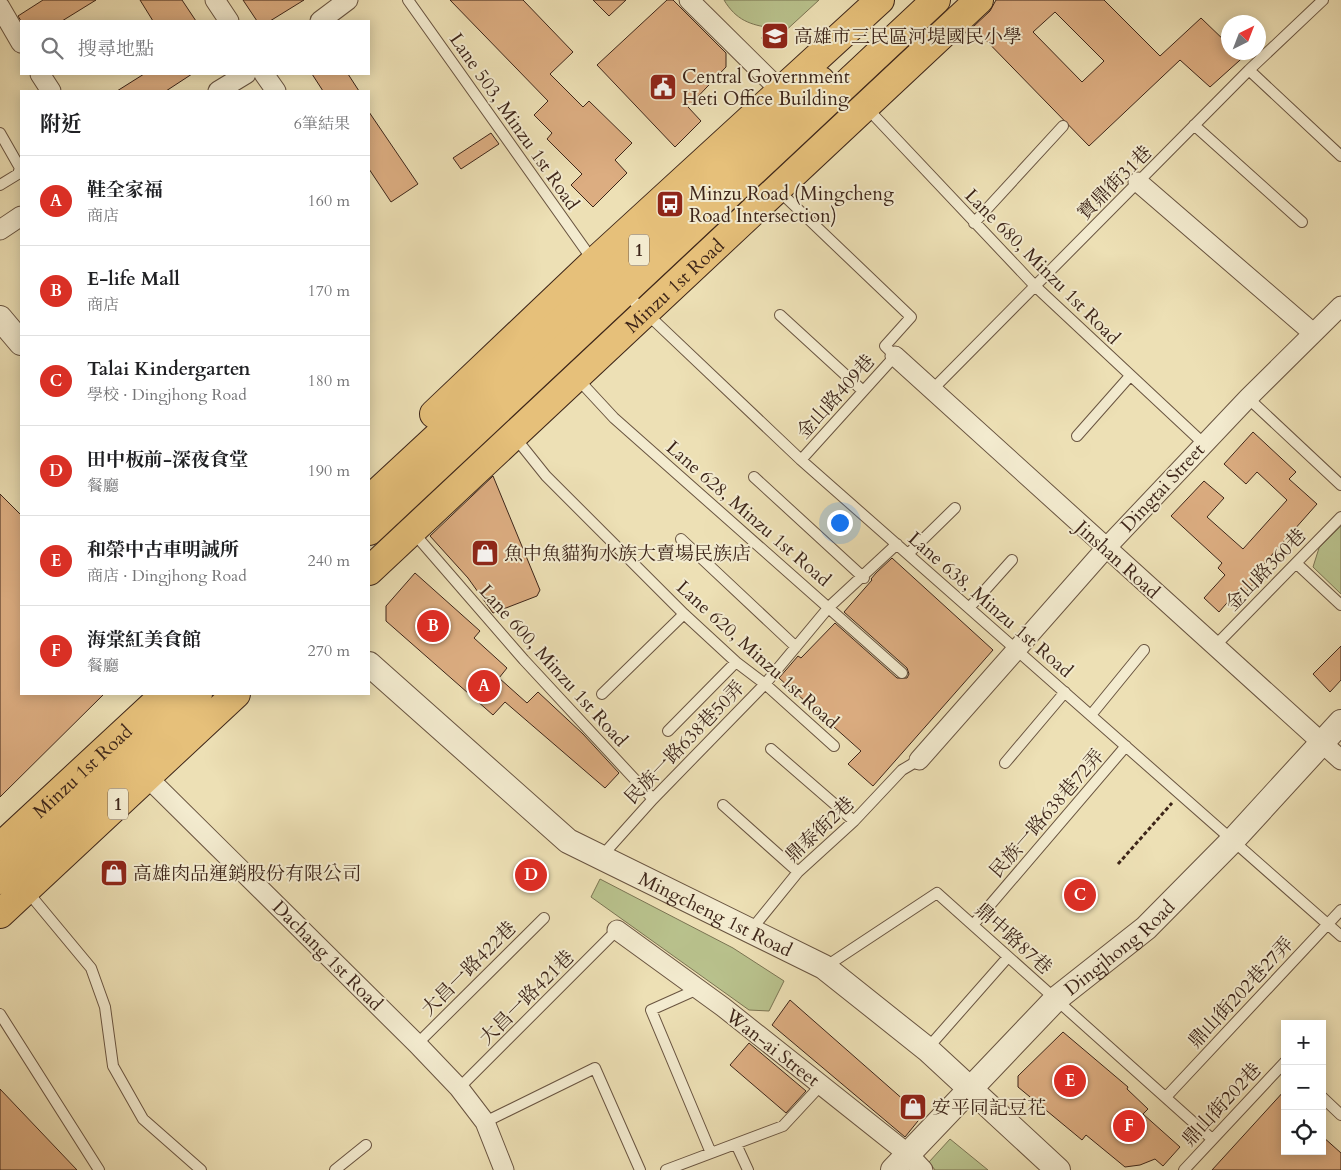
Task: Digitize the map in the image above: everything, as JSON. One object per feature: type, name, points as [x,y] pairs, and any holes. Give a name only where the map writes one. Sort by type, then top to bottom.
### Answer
[{"type":"main road","name":"Minzu 1st Road","points":[[370,530],[467,410],[594,262],[880,0]]},
{"type":"main road","name":"Minzu 1st Road","points":[[370,499],[908,0]]},
{"type":"main road","name":"Minzu 1st Road","points":[[370,474],[467,410],[624,291],[936,0]]},
{"type":"main road","name":"Minzu 1st Road","points":[[370,570],[979,0]]},
{"type":"main road","points":[[467,410],[506,442]]},
{"type":"main road","name":"Minzu 1st Road","points":[[0,823],[136,695]]},
{"type":"main road","name":"Minzu 1st Road","points":[[0,914],[7,871],[165,695]]},
{"type":"main road","name":"Minzu 1st Road","points":[[7,871],[197,695]]},
{"type":"main road","name":"Minzu 1st Road","points":[[7,871],[147,777],[235,695]]},
{"type":"street","points":[[216,0],[229,20]]},
{"type":"street","points":[[321,20],[348,0]]},
{"type":"street","points":[[689,0],[781,91]]},
{"type":"street","points":[[0,7],[20,41]]},
{"type":"street","points":[[41,75],[50,90]]},
{"type":"street","points":[[220,90],[244,75]]},
{"type":"street","points":[[265,75],[275,90]]},
{"type":"street","points":[[1138,182],[1313,333]]},
{"type":"street","points":[[0,230],[20,217]]},
{"type":"street","name":"Dingtai Street","points":[[919,760],[1106,548],[1203,443],[1341,306]]},
{"type":"street","points":[[0,318],[20,342]]},
{"type":"street","name":"Jinshan Road","points":[[895,356],[1341,760]]},
{"type":"street","name":"Mingcheng 1st Road","points":[[370,665],[568,841],[824,967],[927,1049],[1058,1170]]},
{"type":"street","name":"Dingjhong Road","points":[[908,1165],[969,1089],[1056,999],[1146,928],[1233,840],[1341,722]]},
{"type":"street","name":"Dachang 1st Road","points":[[128,758],[417,1044],[459,1088],[485,1122],[504,1170]]},
{"type":"street","name":"Wan-ai Street","points":[[617,930],[698,989],[821,1085],[908,1165]]},
{"type":"lane","name":"Lane 503, Minzu 1st Road","points":[[408,0],[594,262]]},
{"type":"lane","name":"寶鼎街31巷","points":[[932,390],[1249,70],[1323,0]]},
{"type":"lane","points":[[1249,70],[1341,156]]},
{"type":"lane","name":"Lane 680, Minzu 1st Road","points":[[865,107],[1035,286],[1203,443]]},
{"type":"lane","points":[[1194,125],[1302,222]]},
{"type":"lane","points":[[974,223],[1063,126]]},
{"type":"lane","points":[[0,134],[20,168],[18,174],[0,184]]},
{"type":"lane","points":[[777,189],[911,317],[884,346],[895,356]]},
{"type":"lane","name":"Lane 638, Minzu 1st Road","points":[[624,291],[802,460],[1341,936]]},
{"type":"lane","points":[[780,315],[863,390]]},
{"type":"lane","name":"金山路409巷","points":[[802,460],[895,356]]},
{"type":"lane","name":"Lane 628, Minzu 1st Road","points":[[576,376],[614,418],[902,673]]},
{"type":"lane","points":[[1077,436],[1130,376]]},
{"type":"lane","points":[[1248,398],[1341,485]]},
{"type":"lane","name":"Lane 620, Minzu 1st Road","points":[[506,442],[546,476],[684,614],[736,662],[765,684],[834,746]]},
{"type":"lane","points":[[754,477],[864,578]]},
{"type":"lane","points":[[908,554],[955,508]]},
{"type":"lane","name":"金山路360巷","points":[[1215,646],[1341,517]]},
{"type":"lane","name":"Lane 600, Minzu 1st Road","points":[[412,530],[524,660],[653,799]]},
{"type":"lane","points":[[681,539],[796,647]]},
{"type":"lane","name":"民族一路638巷50弄","points":[[601,857],[653,799],[765,684],[829,607],[864,578],[897,544]]},
{"type":"lane","points":[[969,608],[1012,560]]},
{"type":"lane","points":[[1296,563],[1341,605]]},
{"type":"lane","points":[[602,694],[684,614]]},
{"type":"lane","points":[[1091,715],[1144,650]]},
{"type":"lane","points":[[668,731],[736,662]]},
{"type":"lane","points":[[1005,763],[1065,692]]},
{"type":"lane","name":"民族一路638巷72弄","points":[[973,925],[1126,746]]},
{"type":"lane","points":[[771,749],[854,821]]},
{"type":"lane","name":"鼎泰街2巷","points":[[751,930],[798,872],[854,821],[902,770],[919,760]]},
{"type":"lane","points":[[723,805],[798,872]]},
{"type":"lane","points":[[7,871],[91,968],[105,1007],[113,1066],[143,1119],[201,1170]]},
{"type":"lane","name":"鼎中路87巷","points":[[824,967],[937,893],[1212,1139]]},
{"type":"lane","name":"鼎山街202巷27弄","points":[[1166,1097],[1341,910]]},
{"type":"lane","name":"大昌一路422巷","points":[[417,1044],[544,918]]},
{"type":"lane","name":"大昌一路421巷","points":[[459,1088],[617,930]]},
{"type":"lane","points":[[927,1049],[1008,957]]},
{"type":"lane","points":[[698,989],[651,1010],[711,1153]]},
{"type":"lane","points":[[0,1014],[100,1170]]},
{"type":"lane","name":"鼎山街202巷","points":[[1184,1170],[1282,1065]]},
{"type":"lane","points":[[485,1122],[596,1068],[640,1170]]},
{"type":"lane","points":[[666,1170],[783,1126],[821,1085]]},
{"type":"lane","points":[[1326,1101],[1341,1115]]},
{"type":"lane","points":[[335,1170],[366,1144]]},
{"type":"lane","points":[[736,1144],[748,1170]]},
{"type":"path","points":[[1118,864],[1180,793]]},
{"type":"green space","points":[[724,0],[819,0],[769,46],[761,38],[772,28],[744,20],[733,12]]},
{"type":"green space","points":[[1341,526],[1341,594],[1313,567],[1319,548]]},
{"type":"green space","points":[[600,879],[733,948],[784,981],[769,1011],[749,1010],[591,897]]},
{"type":"green space","points":[[950,1139],[988,1170],[935,1170],[929,1162]]},
{"type":"building","points":[[43,0],[96,0],[64,20],[20,20],[18,16]]},
{"type":"building","points":[[140,0],[182,0],[195,20],[152,20]]},
{"type":"building","points":[[243,0],[304,0],[272,20],[256,20]]},
{"type":"building","points":[[450,0],[523,0],[573,52],[550,74],[583,107],[589,101],[632,143],[615,160],[627,173],[593,207],[571,185],[582,174],[547,139],[552,133],[534,115],[548,101]]},
{"type":"building","points":[[593,0],[626,0],[609,16]]},
{"type":"building","name":"Central Government Heti Office Building","points":[[667,0],[673,0],[726,53],[726,67],[688,107],[701,121],[675,147],[597,65]]},
{"type":"building","points":[[996,0],[1104,0],[1160,56],[1201,18],[1221,37],[1221,60],[1240,60],[1210,87],[1180,60],[1089,146],[973,27],[990,11]],"holes":[[[1055,12],[1104,61],[1082,82],[1033,32]]]},
{"type":"building","points":[[142,75],[190,75],[168,90],[119,90]]},
{"type":"building","points":[[313,75],[349,75],[358,90],[322,90]]},
{"type":"building","points":[[370,113],[418,184],[391,202],[370,170]]},
{"type":"building","points":[[491,133],[499,144],[461,169],[453,158]]},
{"type":"building","points":[[1253,432],[1296,472],[1289,479],[1317,504],[1262,566],[1266,570],[1245,593],[1240,588],[1219,612],[1204,598],[1225,575],[1218,568],[1222,563],[1171,516],[1204,481],[1224,498],[1207,517],[1243,549],[1287,500],[1257,472],[1246,484],[1224,464]]},
{"type":"building","name":"魚中魚貓狗水族大賣場民族店","points":[[493,476],[540,590],[537,596],[493,613],[468,578],[430,536]]},
{"type":"building","points":[[0,494],[20,514],[20,695],[103,695],[0,797]]},
{"type":"building","points":[[892,558],[993,650],[873,786],[848,764],[861,751],[779,678],[798,656],[801,658],[835,623],[897,678],[907,678],[909,674],[907,668],[844,612],[876,573]]},
{"type":"building","points":[[415,573],[480,631],[474,638],[507,668],[499,678],[527,703],[538,692],[583,734],[619,773],[605,788],[505,702],[493,715],[386,621],[386,606]]},
{"type":"building","points":[[1341,646],[1341,680],[1330,692],[1313,674]]},
{"type":"building","points":[[790,1000],[922,1116],[905,1137],[772,1025]]},
{"type":"building","points":[[1063,1032],[1128,1087],[1127,1089],[1148,1109],[1143,1114],[1180,1147],[1163,1166],[1155,1159],[1140,1165],[1125,1167],[1086,1135],[1082,1140],[1018,1087],[1018,1076]]},
{"type":"building","points":[[749,1043],[806,1091],[786,1113],[730,1065]]},
{"type":"building","points":[[0,1089],[77,1170],[0,1170]]},
{"type":"building","points":[[1281,1094],[1281,1155],[1326,1155],[1326,1140],[1341,1153],[1341,1170],[1212,1170]]},
{"type":"place","name":"高雄市三民區河堤國民小學","points":[[775,36]]},
{"type":"place","name":"Central Government Heti Office Building","points":[[663,87]]},
{"type":"place","name":"Minzu Road (Mingcheng Road Intersection)","points":[[670,204]]},
{"type":"place","name":"魚中魚貓狗水族大賣場民族店","points":[[485,553]]},
{"type":"place","name":"E-life Mall","points":[[433,626]]},
{"type":"place","name":"鞋全家福","points":[[484,686]]},
{"type":"place","name":"高雄肉品運銷股份有限公司","points":[[114,873]]},
{"type":"place","name":"田中板前-深夜食堂","points":[[531,875]]},
{"type":"place","name":"Talai Kindergarten","points":[[1080,895]]},
{"type":"place","name":"和榮中古車明誠所","points":[[1070,1081]]},
{"type":"place","name":"安平同記豆花","points":[[913,1107]]},
{"type":"place","name":"海棠紅美食館","points":[[1129,1126]]}]
